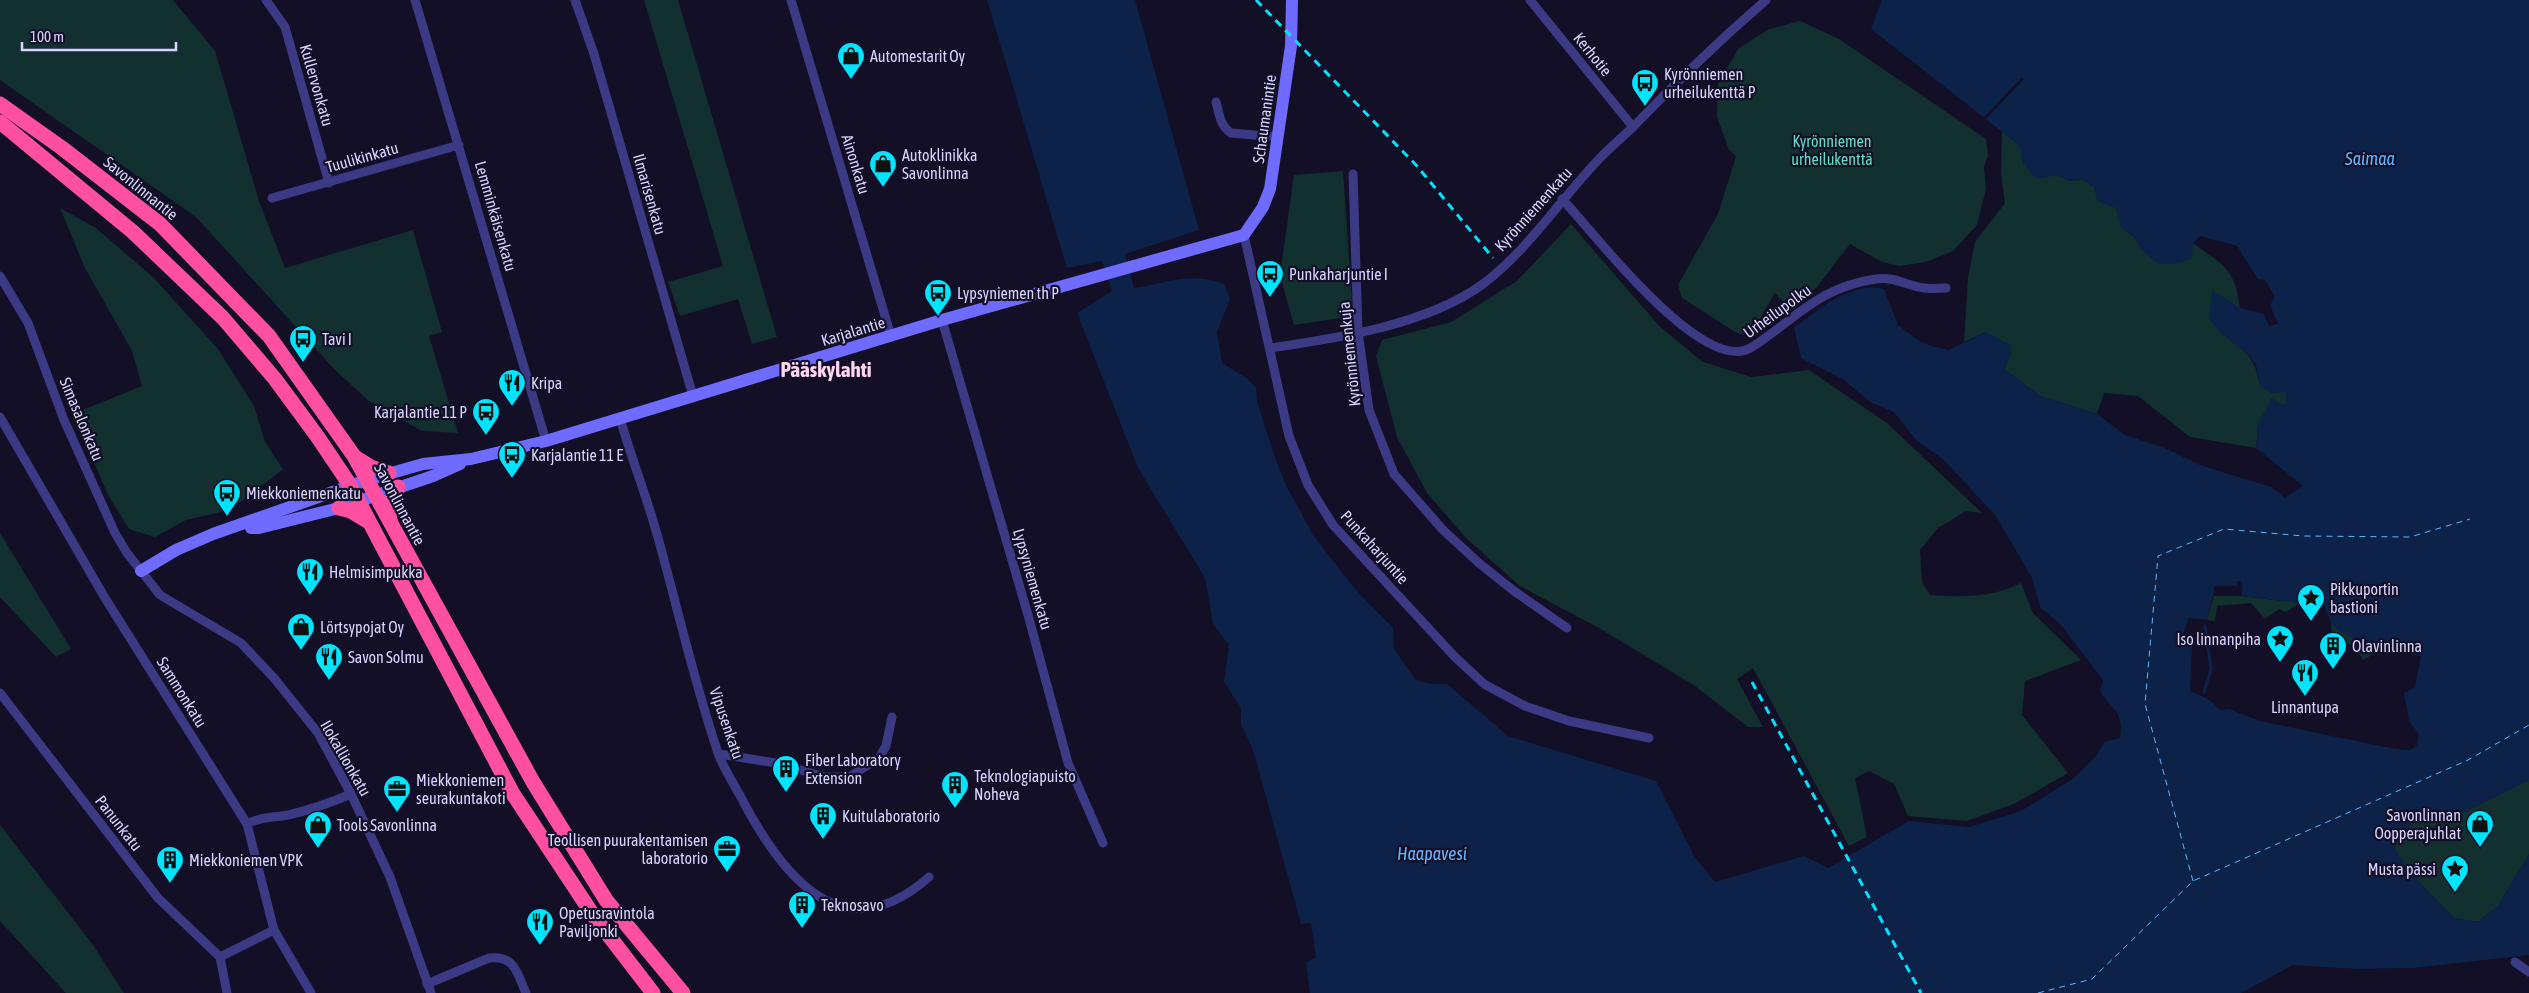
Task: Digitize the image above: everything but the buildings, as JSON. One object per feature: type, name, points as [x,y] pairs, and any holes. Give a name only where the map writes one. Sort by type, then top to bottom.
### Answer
[{"type":"highway","name":"Savonlinnantie","points":[[0,104],[62,148],[160,224],[269,336],[328,415],[354,456],[533,782],[606,900],[684,993]]},
{"type":"highway","points":[[0,122],[134,232],[223,318],[275,379],[317,436],[350,486],[513,794],[593,915],[654,993]]},
{"type":"highway","points":[[354,456],[371,467],[389,473]]},
{"type":"highway","points":[[390,523],[389,506],[398,487]]},
{"type":"highway","points":[[339,508],[351,511],[369,522]]},
{"type":"street","name":"Kullervonkatu","points":[[266,0],[285,27],[329,182]]},
{"type":"street","name":"Lemminkäisenkatu","points":[[415,0],[546,441]]},
{"type":"street","name":"Ilmarisenkatu","points":[[575,0],[594,54],[693,396]]},
{"type":"street","name":"Ainonkatu","points":[[791,0],[891,336]]},
{"type":"street","name":"Schaumanintie","points":[[1244,235],[1263,207],[1270,189],[1291,46],[1292,0]]},
{"type":"street","name":"Kerhotie","points":[[1530,0],[1633,127]]},
{"type":"street","name":"Kyrönniemenkatu","points":[[1270,348],[1358,332],[1408,320],[1441,307],[1482,284],[1518,252],[1600,157],[1633,127],[1692,66],[1766,0]]},
{"type":"street","points":[[1216,102],[1220,119],[1226,130],[1231,133],[1277,137]]},
{"type":"street","name":"Tuulikinkatu","points":[[272,198],[459,145]]},
{"type":"street","name":"Kyrönniemenkuja","points":[[1352,174],[1358,332],[1369,410],[1394,474],[1443,530],[1480,564],[1514,592],[1567,628]]},
{"type":"street","name":"Urheilupolku","points":[[1562,199],[1645,294],[1684,327],[1723,350],[1737,354],[1746,351],[1817,298],[1834,289],[1878,278],[1894,279],[1924,288],[1946,288]]},
{"type":"street","name":"Karjalantie","points":[[350,486],[423,464],[471,459],[546,441],[942,320],[1244,235]]},
{"type":"street","name":"Punkaharjuntie","points":[[1244,235],[1289,436],[1308,485],[1333,525],[1454,656],[1484,684],[1525,706],[1569,721],[1649,738]]},
{"type":"street","name":"Simasalonkatu","points":[[0,276],[28,323],[64,420],[115,533],[141,571]]},
{"type":"street","name":"Lypsyniemenkatu","points":[[942,320],[1028,615],[1068,763],[1103,844]]},
{"type":"street","name":"Sammonkatu","points":[[0,417],[105,598],[247,824],[274,930],[311,993]]},
{"type":"street","name":"Vipusenkatu","points":[[620,418],[659,541],[719,754],[755,824],[774,854],[801,883],[824,900],[854,909],[882,907],[897,902],[929,878]]},
{"type":"street","name":"Karjalantie","points":[[375,494],[433,476],[471,459]]},
{"type":"street","points":[[141,571],[176,550],[350,486]]},
{"type":"street","points":[[238,526],[259,528],[339,508],[375,494]]},
{"type":"street","name":"Ilokallionkatu","points":[[141,571],[165,598],[228,634],[258,660],[318,733],[351,794],[390,877],[431,993]]},
{"type":"street","name":"Panunkatu","points":[[0,692],[158,898],[220,957]]},
{"type":"street","points":[[719,754],[782,764],[825,777],[850,778],[879,758],[886,746],[892,717]]},
{"type":"street","points":[[247,824],[263,816],[286,815],[316,808],[351,794]]},
{"type":"street","points":[[227,993],[220,957],[274,930]]},
{"type":"street","points":[[427,984],[489,958],[500,957],[511,963],[526,993]]},
{"type":"street","points":[[2515,962],[2529,972]]},
{"type":"green space","points":[[0,0],[173,0],[215,51],[259,201],[285,268],[413,230],[442,332],[429,336],[458,433],[422,431],[369,401],[335,370],[196,217],[0,80]]},
{"type":"green space","points":[[644,0],[678,0],[777,337],[752,344],[738,299],[680,316],[668,282],[723,266]]},
{"type":"green space","name":"Kyrönniemen urheilukenttä","points":[[1800,21],[1839,39],[1986,139],[1988,156],[1984,167],[1986,189],[1977,225],[1953,251],[1926,262],[1899,266],[1882,262],[1850,244],[1817,287],[1790,309],[1775,293],[1754,329],[1746,335],[1737,333],[1682,298],[1678,285],[1718,214],[1736,156],[1729,150],[1717,117],[1718,83],[1739,48],[1769,29]]},
{"type":"green space","points":[[2002,131],[2021,146],[2023,164],[2058,175],[2069,181],[2082,179],[2094,187],[2098,201],[2116,207],[2121,227],[2136,239],[2141,249],[2193,243],[2226,269],[2235,284],[2240,308],[2212,291],[2221,333],[2247,354],[2255,366],[2260,385],[2286,392],[2286,404],[2281,405],[2272,399],[2258,425],[2256,448],[2190,437],[2138,396],[2104,393],[2097,414],[2040,396],[2004,369],[2011,354],[1986,332],[1964,342],[1968,278],[1975,242],[2005,203],[2001,174]]},
{"type":"green space","points":[[1343,171],[1353,316],[1294,325],[1280,276],[1294,175]]},
{"type":"green space","points":[[60,208],[96,228],[154,278],[218,349],[254,406],[265,442],[283,469],[245,499],[225,511],[186,520],[155,537],[129,529],[108,495],[73,414],[142,386],[132,351],[85,268]]},
{"type":"green space","points":[[1571,224],[1660,327],[1703,362],[1751,377],[1809,370],[1887,423],[1982,513],[1966,511],[1938,528],[1920,550],[1922,582],[1930,595],[1954,596],[1988,594],[2021,583],[2033,613],[2081,660],[2025,681],[2022,715],[2068,773],[2016,803],[1967,821],[1908,816],[1894,784],[1869,771],[1855,778],[1867,837],[1849,846],[1753,668],[1737,679],[1763,727],[1748,727],[1695,686],[1599,628],[1520,586],[1467,539],[1427,493],[1397,437],[1376,356],[1382,340],[1451,322],[1517,281]]},
{"type":"green space","points":[[0,533],[71,649],[56,657],[0,597]]},
{"type":"green space","points":[[2214,596],[2242,596],[2300,603],[2286,612],[2279,609],[2265,619],[2251,603],[2217,606],[2215,621],[2207,620]]},
{"type":"green space","points":[[2331,622],[2353,638],[2382,649],[2363,660],[2356,648],[2332,636]]},
{"type":"green space","points":[[2529,780],[2529,854],[2498,906],[2478,922],[2454,918],[2419,882],[2394,850],[2399,834],[2413,823],[2454,817]]},
{"type":"green space","points":[[0,825],[93,945],[124,993],[66,993],[0,921]]},
{"type":"water","name":"Saimaa","points":[[987,0],[1135,0],[1199,230],[1125,254],[1134,288],[1189,278],[1212,280],[1224,284],[1230,299],[1217,332],[1222,363],[1248,379],[1256,388],[1257,401],[1274,455],[1286,485],[1313,535],[1354,588],[1393,628],[1394,649],[1415,679],[1429,684],[1447,684],[1508,736],[1656,781],[1694,856],[1715,882],[1804,856],[1828,868],[1909,821],[1969,827],[2021,811],[2074,778],[2097,755],[2104,742],[2120,738],[2121,729],[2119,716],[2100,691],[2103,680],[2061,625],[2040,607],[2032,578],[1996,516],[1943,459],[1917,441],[1894,412],[1870,402],[1843,379],[1801,358],[1794,328],[1825,305],[1847,293],[1859,289],[1884,289],[1898,325],[1919,341],[1949,350],[1986,332],[2010,345],[2011,354],[2004,369],[2040,396],[2097,414],[2125,435],[2165,448],[2200,465],[2271,487],[2285,498],[2303,486],[2256,448],[2258,425],[2272,398],[2281,405],[2286,404],[2286,392],[2271,393],[2260,385],[2256,365],[2248,354],[2221,333],[2209,319],[2212,291],[2240,308],[2264,314],[2269,326],[2278,324],[2270,305],[2275,297],[2265,280],[2258,279],[2237,246],[2200,236],[2193,243],[2192,258],[2176,264],[2158,264],[2141,249],[2136,239],[2121,227],[2116,208],[2098,201],[2094,187],[2082,179],[2069,181],[2058,175],[2037,179],[2023,164],[2020,146],[1871,29],[1882,0],[2529,0],[2529,780],[2454,817],[2413,823],[2399,834],[2395,850],[2419,882],[2454,918],[2478,922],[2498,906],[2529,854],[2529,955],[2413,968],[2356,969],[2293,965],[2241,993],[1310,993],[1306,963],[1316,957],[1311,923],[1301,924],[1253,750],[1241,724],[1241,708],[1224,682],[1229,645],[1213,624],[1205,578],[1138,468],[1077,313],[1112,291],[1102,261],[1067,268]],"holes":[[[2237,581],[2242,581],[2242,596],[2300,603],[2320,592],[2331,622],[2338,630],[2373,646],[2421,656],[2415,687],[2404,693],[2409,721],[2419,734],[2417,745],[2410,750],[2395,749],[2260,721],[2229,709],[2220,710],[2210,700],[2190,691],[2192,644],[2182,639],[2188,618],[2207,620],[2214,586],[2237,586]]]},
{"type":"pier","points":[[2022,77],[2024,79],[1986,119],[1984,117]]},
{"type":"waterway","points":[[2204,692],[2211,669],[2205,626]]},
{"type":"ferry route","points":[[2193,881],[2145,704],[2158,556],[2224,529],[2303,536],[2410,537],[2470,519]]},
{"type":"ferry route","points":[[2038,993],[2092,979],[2193,881],[2468,760],[2529,725]]},
{"type":"railway","points":[[1256,0],[1417,166],[1493,258]]},
{"type":"railway","points":[[1752,682],[1921,993]]},
{"type":"place","name":"Automestarit Oy","points":[[851,80]]},
{"type":"place","name":"Kyrönniemen urheilukenttä P","points":[[1645,107]]},
{"type":"place","name":"Autoklinikka Savonlinna","points":[[883,188]]},
{"type":"place","name":"Punkaharjuntie I","points":[[1270,298]]},
{"type":"place","name":"Lypsyniemen th P","points":[[938,317]]},
{"type":"place","name":"Tavi I","points":[[303,363]]},
{"type":"place","name":"Kripa","points":[[512,407]]},
{"type":"place","name":"Karjalantie 11 P","points":[[486,436]]},
{"type":"place","name":"Karjalantie 11 E","points":[[512,479]]},
{"type":"place","name":"Miekkoniemenkatu","points":[[227,517]]},
{"type":"place","name":"Helmisimpukka","points":[[310,596]]},
{"type":"place","name":"Pikkuportin bastioni","points":[[2311,622]]},
{"type":"place","name":"Lörtsypojat Oy","points":[[301,651]]},
{"type":"place","name":"Iso linnanpiha","points":[[2280,663]]},
{"type":"place","name":"Olavinlinna","points":[[2333,670]]},
{"type":"place","name":"Savon Solmu","points":[[329,681]]},
{"type":"place","name":"Linnantupa","points":[[2305,697]]},
{"type":"place","name":"Fiber Laboratory Extension","points":[[786,793]]},
{"type":"place","name":"Teknologiapuisto Noheva","points":[[955,809]]},
{"type":"place","name":"Miekkoniemen seurakuntakoti","points":[[397,813]]},
{"type":"place","name":"Kuitulaboratorio","points":[[823,840]]},
{"type":"place","name":"Savonlinnan Oopperajuhlat","points":[[2480,848]]},
{"type":"place","name":"Tools Savonlinna","points":[[318,849]]},
{"type":"place","name":"Teollisen puurakentamisen laboratorio","points":[[727,873]]},
{"type":"place","name":"Miekkoniemen VPK","points":[[170,884]]},
{"type":"place","name":"Musta pässi","points":[[2455,893]]},
{"type":"place","name":"Teknosavo","points":[[802,929]]},
{"type":"place","name":"Opetusravintola Paviljonki","points":[[540,946]]},
{"type":"district","name":"Pääskylahti","points":[[826,369]]},
{"type":"water label","name":"Haapavesi","points":[[1432,853]]}]
